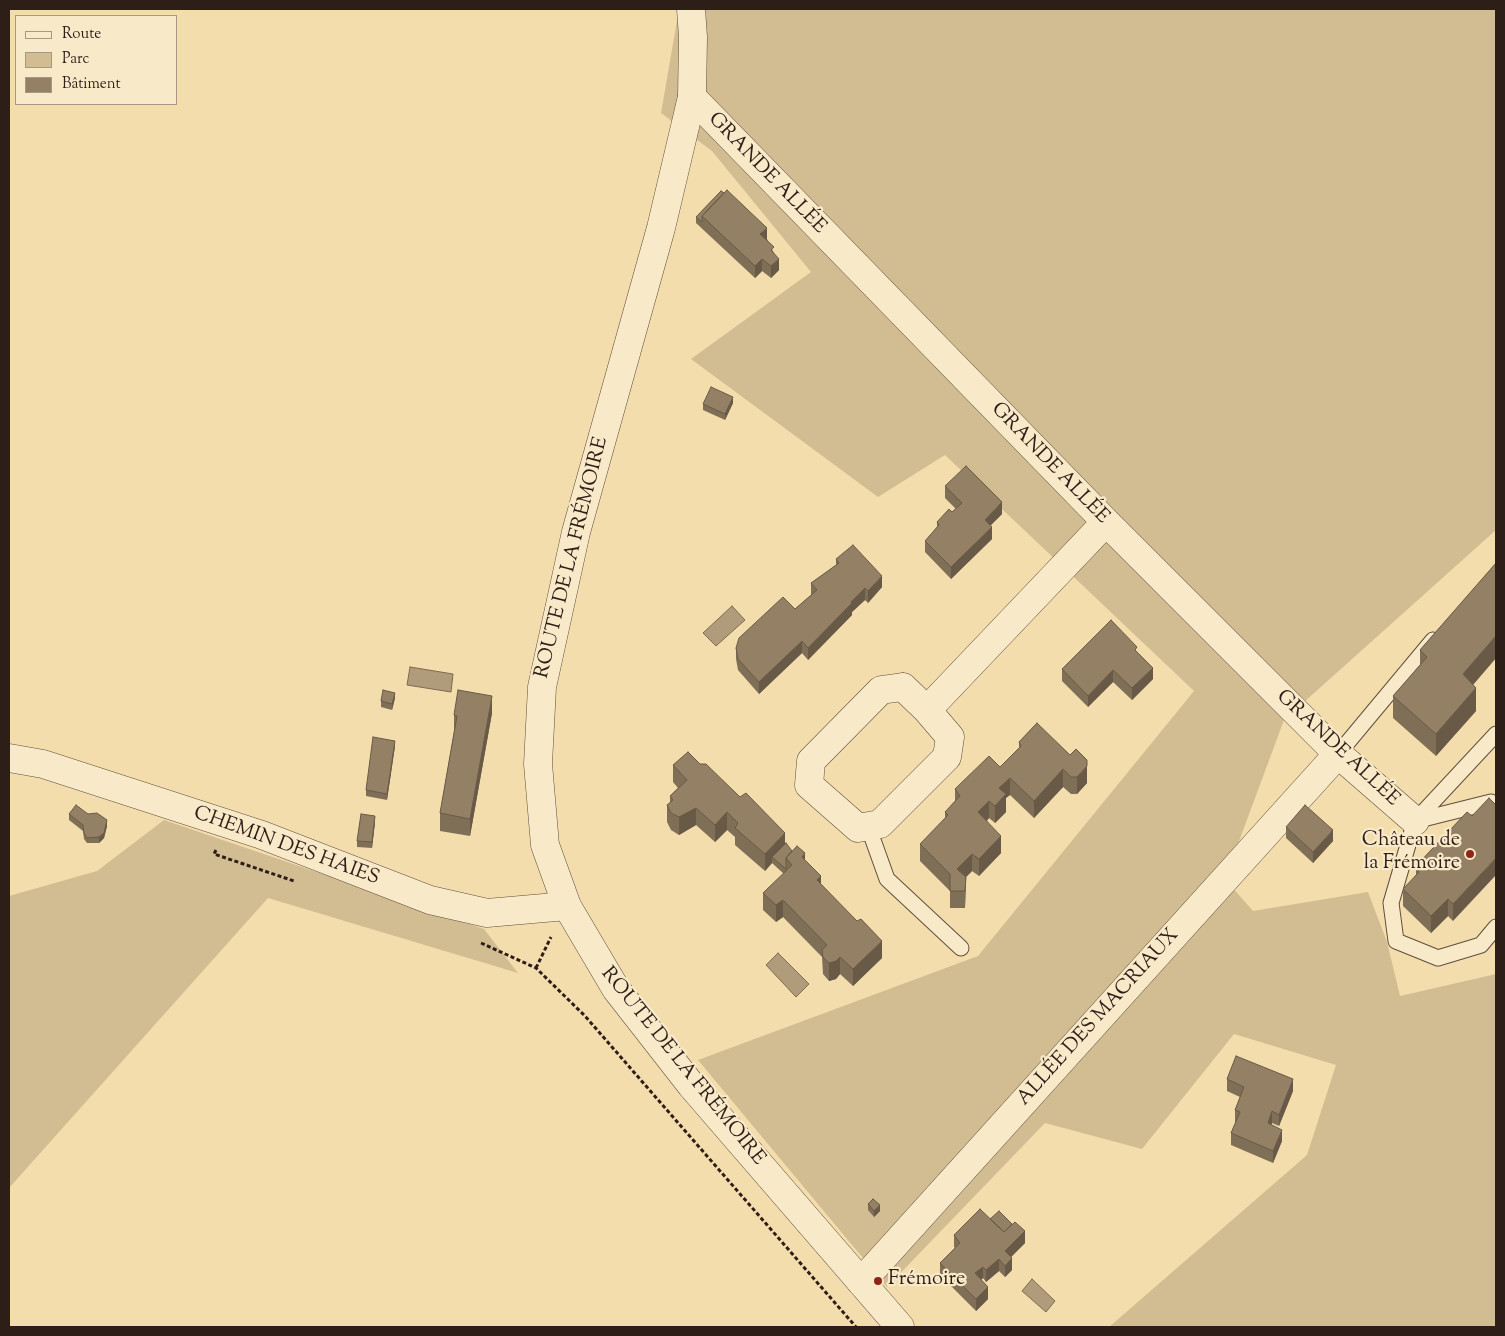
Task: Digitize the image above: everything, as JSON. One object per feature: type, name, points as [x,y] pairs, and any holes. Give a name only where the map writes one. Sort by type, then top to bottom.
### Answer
[{"type":"street","name":"ROUTE DE LA FRÉMOIRE","points":[[691,9],[693,37],[692,97],[661,228],[576,532],[542,687],[538,764],[545,845],[567,906],[586,941],[622,997],[691,1085],[900,1327]]},
{"type":"street","name":"GRANDE ALLÉE","points":[[692,97],[1106,522],[1338,754],[1415,821]]},
{"type":"street","points":[[927,710],[1106,522]]},
{"type":"street","points":[[903,687],[927,710],[950,737],[947,757],[880,824],[858,828],[810,785],[811,761],[881,690],[903,687]]},
{"type":"street","name":"ALLÉE DES MACRIAUX","points":[[861,1282],[1338,754]]},
{"type":"street","name":"CHEMIN DES HAIES","points":[[9,758],[43,764],[226,823],[430,900],[487,914],[567,906]]},
{"type":"lane","points":[[1338,754],[1446,625]]},
{"type":"lane","points":[[1496,734],[1415,821],[1391,903],[1396,941],[1438,958],[1481,945],[1496,927]]},
{"type":"lane","points":[[1415,821],[1491,802],[1496,805]]},
{"type":"lane","points":[[868,826],[887,879],[960,948]]},
{"type":"path","points":[[226,823],[214,854],[297,882]]},
{"type":"path","points":[[472,940],[490,946],[536,968],[585,1016],[856,1327]]},
{"type":"green space","points":[[676,9],[1496,9],[1496,530],[1284,720],[1225,879],[1253,911],[1368,892],[1387,942],[1400,996],[1496,974],[1496,1327],[1109,1327],[1307,1155],[1336,1065],[1234,1034],[1142,1149],[1045,1123],[887,1287],[698,1060],[978,956],[1194,691],[945,455],[878,497],[691,359],[811,272],[712,151],[661,113],[678,15]]},
{"type":"green space","points":[[164,820],[484,929],[518,973],[268,898],[9,1188],[9,896],[97,871]]},
{"type":"shaded area","points":[[732,606],[745,620],[716,646],[703,633]]},
{"type":"shaded area","points":[[410,667],[453,674],[451,692],[407,685]]},
{"type":"shaded area","points":[[778,953],[809,984],[796,997],[766,965]]},
{"type":"shaded area","points":[[1032,1279],[1055,1301],[1046,1312],[1022,1291]]},
{"type":"building","points":[[727,190],[767,228],[760,234],[774,247],[771,250],[779,259],[771,266],[762,259],[755,266],[702,216]]},
{"type":"building","points":[[721,191],[724,193],[702,216],[702,222],[696,217]]},
{"type":"building","points":[[711,387],[733,397],[725,414],[703,404]]},
{"type":"building","points":[[966,466],[1002,502],[985,520],[992,527],[951,567],[925,541],[939,525],[937,522],[949,509],[952,512],[962,503],[945,486]]},
{"type":"building","points":[[853,545],[882,576],[868,591],[865,588],[808,648],[802,641],[759,682],[738,659],[736,648],[739,638],[783,597],[795,609],[817,590],[811,583],[839,563],[836,559]]},
{"type":"building","points":[[1496,563],[1496,636],[1463,674],[1476,688],[1436,734],[1393,696],[1427,657],[1420,650]]},
{"type":"building","points":[[1111,620],[1137,647],[1135,650],[1153,668],[1132,688],[1113,670],[1088,696],[1062,669]]},
{"type":"building","points":[[383,690],[395,693],[392,704],[381,701]]},
{"type":"building","points":[[458,690],[492,696],[470,819],[440,813],[457,716],[454,715]]},
{"type":"building","points":[[1037,723],[1070,755],[1076,749],[1087,760],[1087,766],[1077,777],[1071,777],[1063,769],[1034,801],[1010,778],[999,788],[1006,794],[995,806],[989,801],[978,812],[1001,836],[979,859],[972,854],[957,869],[966,877],[965,891],[950,891],[950,874],[920,844],[948,815],[945,812],[960,796],[955,789],[989,756],[1000,767],[1021,746],[1019,742]]},
{"type":"building","points":[[373,737],[395,741],[387,794],[366,790]]},
{"type":"building","points":[[688,752],[700,764],[706,764],[740,797],[746,793],[785,833],[765,854],[735,828],[738,823],[727,812],[715,825],[696,808],[679,817],[671,813],[667,805],[673,800],[670,796],[687,780],[673,765]]},
{"type":"building","name":"Château de la Frémoire","points":[[1489,798],[1496,805],[1496,858],[1453,904],[1448,899],[1431,916],[1403,889],[1419,872],[1416,866],[1467,812],[1472,816]]},
{"type":"building","points":[[76,805],[88,814],[97,813],[107,820],[104,833],[99,837],[87,838],[83,825],[69,814]]},
{"type":"building","points":[[1305,805],[1333,830],[1313,852],[1286,827]]},
{"type":"building","points":[[361,814],[375,816],[372,842],[357,841]]},
{"type":"building","points":[[786,843],[792,851],[786,858],[786,869],[772,857]]},
{"type":"building","points":[[797,846],[805,853],[802,857],[821,876],[817,880],[857,921],[861,919],[882,941],[853,969],[840,957],[836,961],[829,963],[823,957],[822,950],[827,945],[783,900],[776,905],[763,893],[792,865],[786,858]]},
{"type":"building","points":[[1236,1056],[1293,1079],[1279,1115],[1272,1111],[1268,1123],[1282,1130],[1273,1151],[1231,1133],[1240,1112],[1235,1110],[1244,1087],[1227,1079]]},
{"type":"building","points":[[873,1199],[880,1205],[874,1211],[868,1204]]},
{"type":"building","points":[[980,1209],[1004,1232],[1015,1222],[1025,1231],[1005,1251],[1012,1258],[1005,1266],[999,1259],[986,1270],[983,1267],[975,1273],[988,1287],[976,1299],[940,1263],[960,1243],[954,1235]]},
{"type":"building","points":[[999,1211],[1012,1224],[1004,1232],[990,1219]]},
{"type":"place","name":"Château de la Frémoire","points":[[1470,854]]},
{"type":"place","name":"Frémoire","points":[[878,1281]]}]
